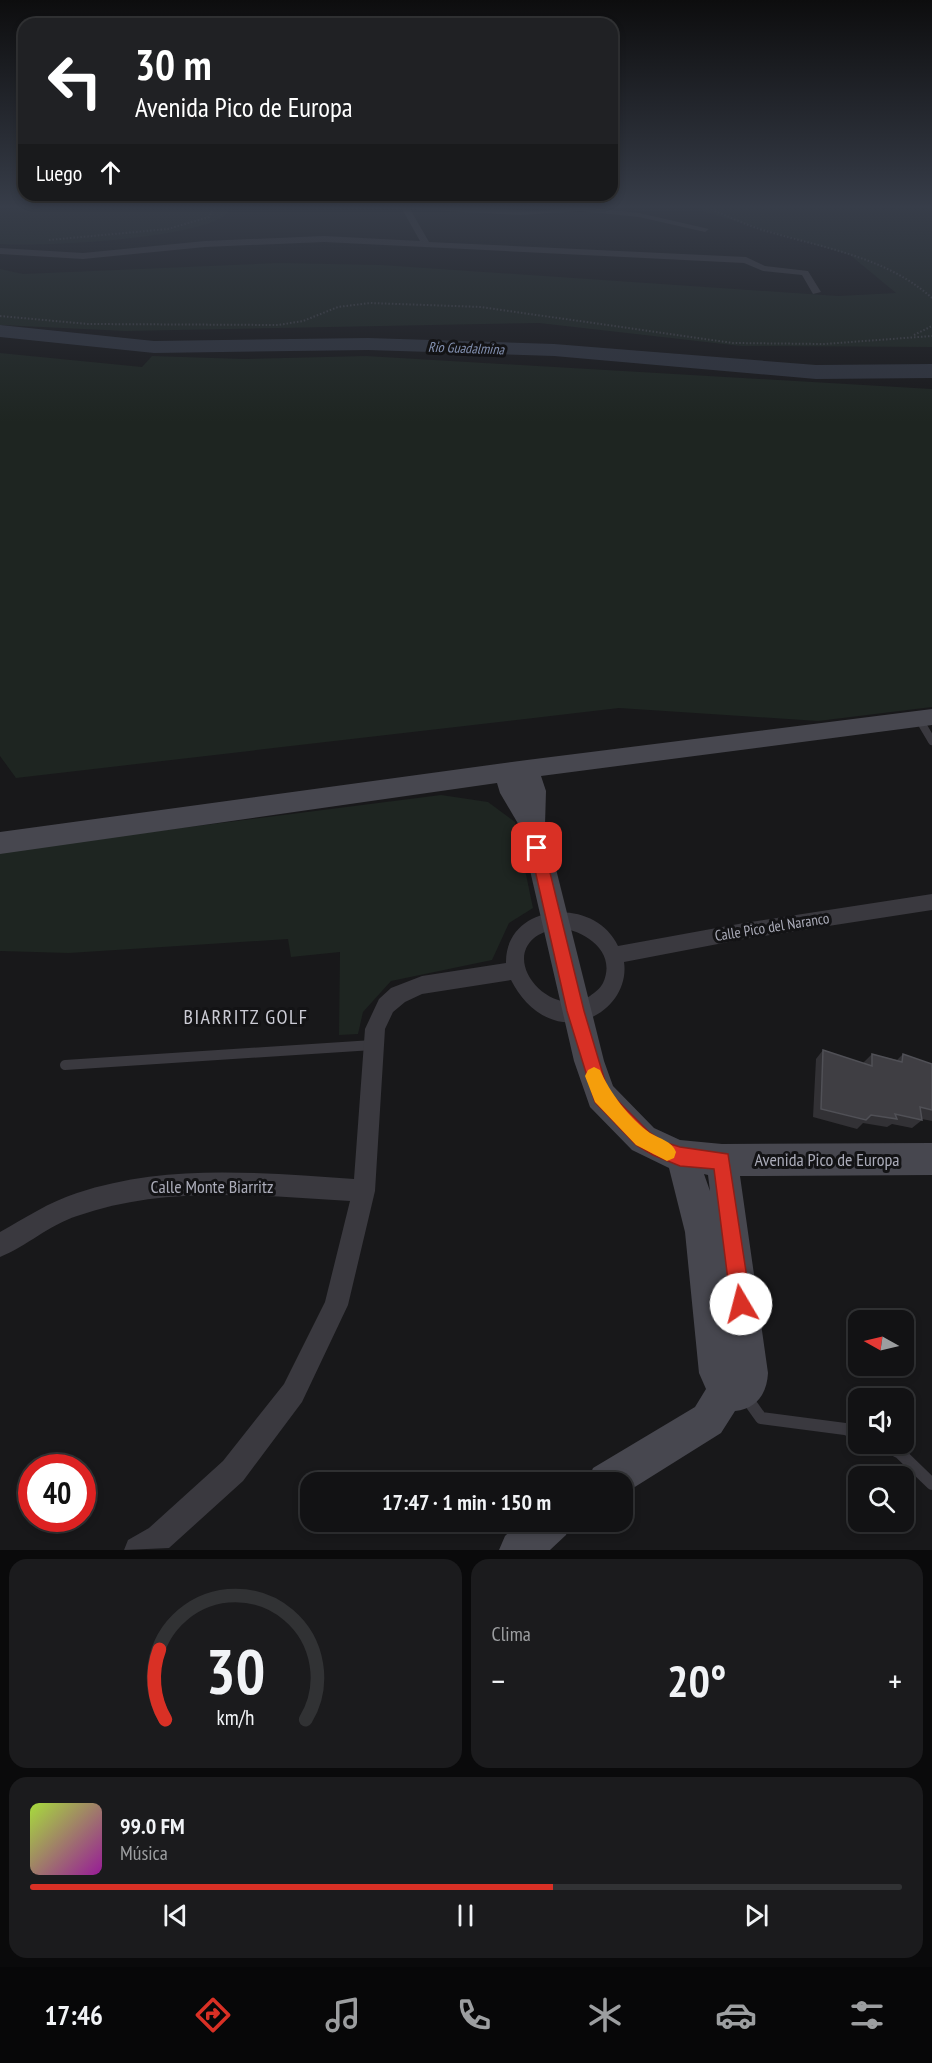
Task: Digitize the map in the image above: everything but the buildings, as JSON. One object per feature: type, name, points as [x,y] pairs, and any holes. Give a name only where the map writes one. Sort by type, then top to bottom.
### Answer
[{"type":"street","points":[[808,277],[816,292]]},
{"type":"street","points":[[0,843],[517,771],[926,718]]},
{"type":"street","points":[[517,771],[512,794],[532,825],[576,1011]]},
{"type":"street","name":"Calle Pico del Naranco","points":[[612,956],[744,931],[932,902]]},
{"type":"street","points":[[550,907],[569,919],[597,931],[607,942],[616,970],[612,985],[598,1002],[576,1011],[560,1011],[537,1002],[520,985],[515,971],[514,957],[523,937],[539,924],[550,907]]},
{"type":"street","points":[[138,1550],[159,1538],[232,1471],[293,1394],[336,1305],[364,1191],[375,1029],[382,1010],[397,996],[415,988],[515,971]]},
{"type":"street","name":"Avenida Pico de Europa","points":[[576,1011],[601,1096],[643,1139],[659,1149],[680,1156],[722,1160],[932,1159]]},
{"type":"street","points":[[680,1156],[690,1175],[700,1224],[717,1372],[734,1391]]},
{"type":"street","points":[[623,1472],[708,1420],[734,1391],[749,1385],[750,1373],[722,1160]]},
{"type":"street","name":"Calle Monte Biarritz","points":[[0,1245],[76,1204],[148,1186],[225,1184],[364,1191]]},
{"type":"lane","points":[[926,718],[932,741]]},
{"type":"lane","points":[[65,1065],[374,1045]]},
{"type":"lane","points":[[734,1391],[761,1418],[848,1431]]},
{"type":"lane","points":[[901,1454],[932,1484]]},
{"type":"path","points":[[905,277],[913,281],[932,298]]},
{"type":"path","points":[[0,316],[88,324],[278,325],[303,321],[351,305],[450,304],[591,321],[706,341],[824,344],[932,336]]},
{"type":"path","points":[[913,336],[932,326]]},
{"type":"shaded area","points":[[0,277],[563,277],[838,296],[896,293],[877,277],[932,277],[932,347],[741,346],[539,323],[125,331],[0,325]]},
{"type":"shaded area","points":[[0,353],[142,367],[152,356],[244,359],[366,356],[932,389],[932,707],[818,721],[619,708],[16,778],[0,756]]},
{"type":"shaded area","points":[[441,795],[488,802],[515,822],[533,908],[509,923],[492,960],[391,981],[363,1012],[358,1034],[339,1035],[340,952],[291,957],[288,939],[69,953],[0,951],[0,851]]},
{"type":"waterway","name":"Rio Guadalmina","points":[[0,331],[154,347],[368,344],[554,350],[816,372],[932,371]]},
{"type":"slow traffic","points":[[594,1076],[601,1096],[643,1139],[667,1152]]},
{"type":"district","name":"BIARRITZ GOLF","points":[[246,1017]]},
{"type":"route","points":[[537,848],[576,1011],[601,1096],[643,1139],[659,1149],[680,1156],[722,1160],[741,1304]]}]
